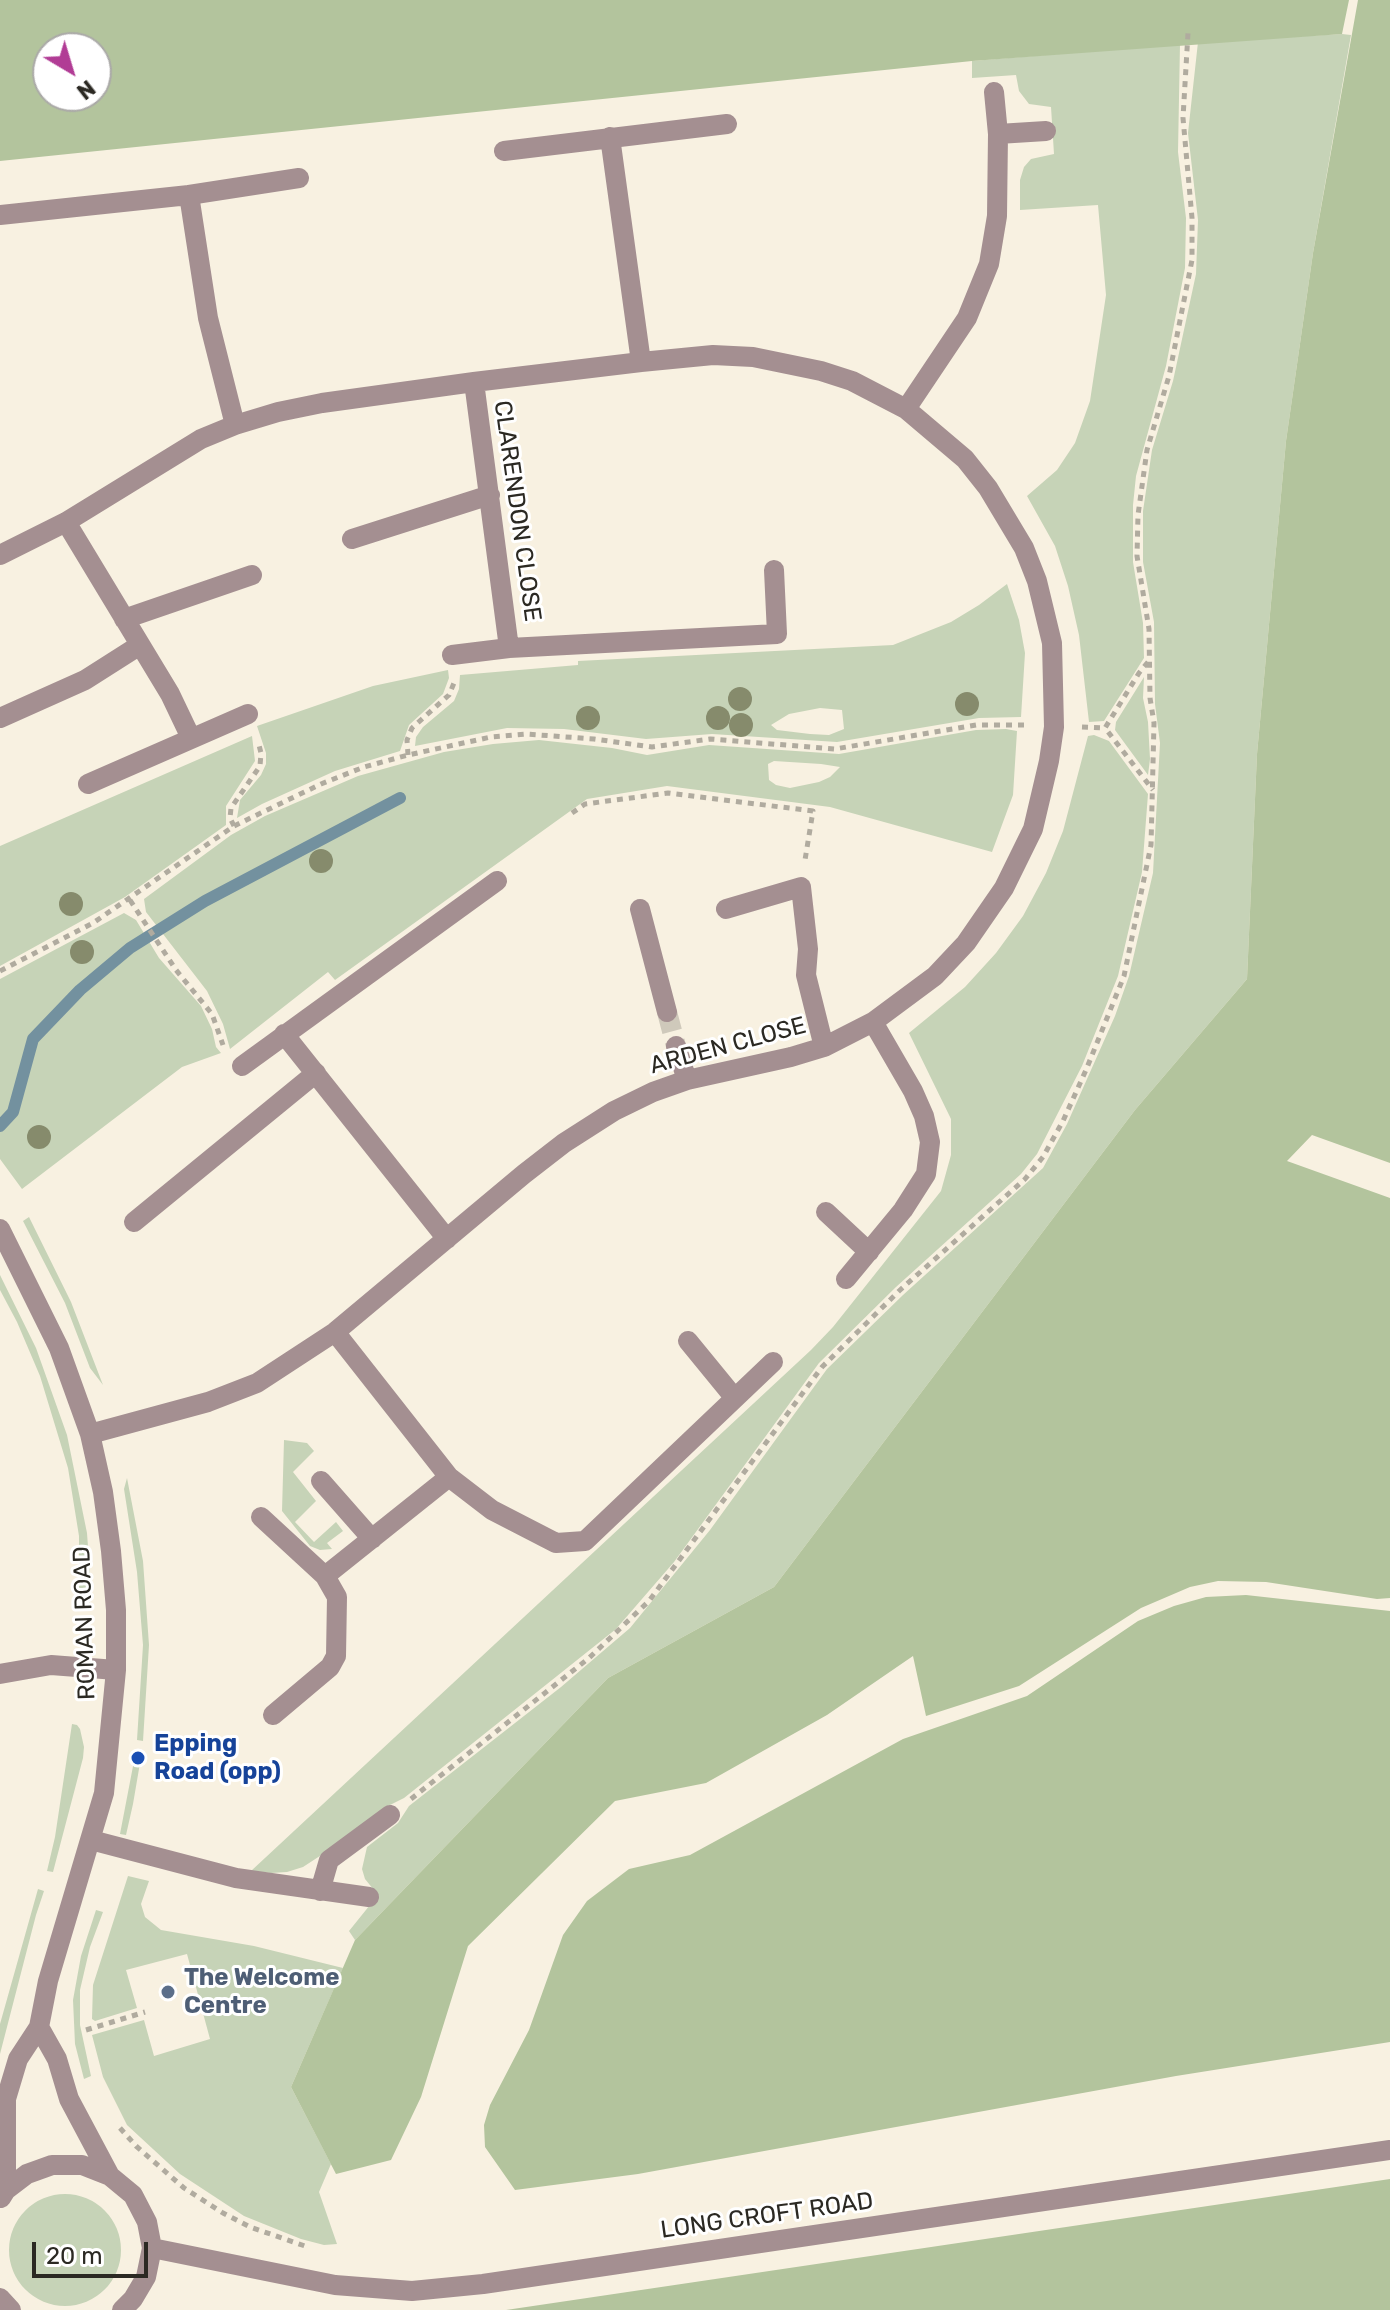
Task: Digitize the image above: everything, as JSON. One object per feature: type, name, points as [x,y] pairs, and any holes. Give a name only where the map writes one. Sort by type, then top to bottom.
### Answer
[{"type":"street","points":[[906,409],[967,318],[989,264],[997,216],[998,134],[994,92]]},
{"type":"street","points":[[504,151],[727,124]]},
{"type":"street","points":[[998,134],[1046,131]]},
{"type":"street","points":[[610,137],[641,362]]},
{"type":"street","points":[[0,215],[189,195],[299,178]]},
{"type":"street","points":[[189,195],[208,318],[235,425]]},
{"type":"street","name":"CLARENDON CLOSE","points":[[0,555],[66,522],[179,451],[235,425],[322,403],[474,382],[713,355],[753,357],[789,363],[852,381],[906,409],[955,450],[988,488],[1024,548],[1047,619]]},
{"type":"street","name":"CLARENDON CLOSE","points":[[474,382],[509,648]]},
{"type":"street","points":[[352,539],[490,495]]},
{"type":"street","points":[[66,522],[170,694],[191,738]]},
{"type":"street","name":"CLARENDON CLOSE","points":[[452,655],[509,648],[777,634],[774,570]]},
{"type":"street","points":[[124,619],[252,575]]},
{"type":"street","name":"ARDEN CLOSE","points":[[90,1434],[208,1402],[257,1383],[335,1332],[564,1143],[614,1111],[687,1080],[824,1047],[873,1022],[935,976],[966,943],[1004,888],[1033,829],[1054,727],[1054,675],[1047,619]]},
{"type":"street","points":[[0,718],[85,680],[140,645]]},
{"type":"street","points":[[88,784],[248,714]]},
{"type":"street","points":[[242,1066],[497,881]]},
{"type":"street","points":[[726,909],[801,887],[808,949],[806,975],[824,1047]]},
{"type":"street","points":[[640,909],[667,1012]]},
{"type":"street","points":[[846,1279],[903,1210],[926,1174],[930,1142],[924,1116],[913,1091],[873,1022]]},
{"type":"street","points":[[284,1034],[447,1239]]},
{"type":"street","points":[[676,1046],[687,1080]]},
{"type":"street","points":[[134,1222],[316,1073]]},
{"type":"street","points":[[826,1212],[869,1252]]},
{"type":"street","name":"ROMAN ROAD","points":[[0,1229],[59,1348],[90,1434],[103,1492],[116,1610],[116,1670],[104,1793],[48,1981],[39,2027],[18,2059],[6,2099],[3,2194]]},
{"type":"street","points":[[335,1332],[449,1477],[492,1510],[556,1543],[585,1541],[733,1396],[773,1362]]},
{"type":"street","points":[[688,1341],[733,1396]]},
{"type":"street","points":[[325,1576],[449,1477]]},
{"type":"street","points":[[321,1481],[372,1539]]},
{"type":"street","points":[[261,1517],[325,1576],[337,1597],[336,1656],[330,1667],[273,1715]]},
{"type":"street","points":[[0,1674],[51,1665],[116,1670]]},
{"type":"street","points":[[320,1891],[329,1860],[390,1815]]},
{"type":"street","points":[[91,1840],[236,1878],[369,1897]]},
{"type":"street","points":[[39,2027],[57,2059],[69,2099],[110,2176]]},
{"type":"street","name":"LONG CROFT ROAD","points":[[152,2248],[335,2285],[412,2291],[483,2284],[1390,2150]]},
{"type":"street","points":[[3,2194],[27,2174],[52,2165],[82,2165],[110,2176],[133,2195],[147,2222],[152,2248],[146,2277],[133,2299],[122,2310]]},
{"type":"street","points":[[0,2298],[11,2310]]},
{"type":"path","points":[[390,1815],[618,1632],[649,1601],[822,1367],[899,1291],[1025,1179],[1043,1157],[1069,1108],[1124,976],[1149,860],[1154,723],[1148,662],[1149,629],[1137,556],[1138,515],[1147,450],[1169,376],[1192,260],[1192,218],[1183,118],[1188,33]]},
{"type":"path","points":[[408,755],[407,740],[412,728],[449,695],[454,681],[452,655]]},
{"type":"path","points":[[1105,728],[1148,662]]},
{"type":"path","points":[[234,826],[230,818],[231,808],[260,766],[261,753],[248,714]]},
{"type":"path","points":[[0,971],[81,930],[130,900],[234,826],[321,784],[364,767],[408,755],[491,737],[526,734],[652,747],[710,739],[835,749],[976,725],[1030,725]]},
{"type":"path","points":[[1076,727],[1105,728]]},
{"type":"path","points":[[1105,728],[1153,791]]},
{"type":"path","points":[[572,813],[585,804],[668,793],[813,811],[801,887]]},
{"type":"path","points":[[130,900],[165,953],[212,1014],[225,1051],[239,1069],[242,1066]]},
{"type":"path","points":[[86,2030],[145,2012]]},
{"type":"path","points":[[117,2124],[152,2161],[210,2205],[250,2227],[311,2248]]},
{"type":"green space","points":[[0,0],[1349,0],[1342,34],[972,61],[0,161]]},
{"type":"green space","points":[[1358,0],[1390,0],[1390,1163],[1312,1135],[1287,1161],[1390,1198],[1390,1598],[1377,1599],[1266,1582],[1218,1581],[1190,1587],[1141,1608],[1019,1686],[926,1716],[913,1656],[827,1715],[706,1783],[615,1801],[468,1946],[421,2097],[391,2160],[336,2174],[291,2087],[355,1940],[608,1678],[774,1587],[1135,1110],[1247,979],[1257,754],[1286,441],[1313,253]]},
{"type":"green space","points":[[1351,35],[1313,253],[1286,441],[1257,754],[1247,979],[1135,1110],[774,1587],[608,1678],[355,1940],[349,1931],[378,1895],[365,1879],[362,1869],[367,1847],[398,1823],[409,1806],[561,1687],[630,1628],[710,1530],[827,1369],[1043,1168],[1067,1124],[1115,1016],[1129,976],[1153,873],[1160,743],[1155,704],[1154,622],[1143,562],[1143,511],[1152,450],[1173,381],[1196,274],[1198,220],[1188,133],[1198,42]]},
{"type":"green space","points":[[1180,44],[1178,152],[1186,218],[1185,268],[1166,366],[1136,476],[1133,505],[1133,562],[1143,623],[1144,658],[1104,721],[1089,722],[1079,635],[1068,586],[1055,546],[1027,496],[1057,470],[1075,443],[1090,401],[1106,295],[1098,205],[1020,210],[1020,180],[1024,167],[1031,159],[1054,154],[1051,107],[1029,104],[1019,91],[1016,75],[972,78],[972,61]]},
{"type":"green space","points":[[1007,584],[1019,620],[1025,653],[1021,717],[979,718],[837,742],[712,734],[646,739],[564,729],[507,728],[415,746],[416,737],[423,727],[454,701],[460,675],[578,665],[578,661],[893,645],[951,622]],"holes":[[[820,708],[842,710],[844,729],[829,735],[777,730],[771,725],[789,714]]]},
{"type":"green space","points":[[448,670],[449,678],[443,694],[409,725],[400,751],[335,771],[237,818],[240,800],[266,764],[266,753],[257,726],[373,686]]},
{"type":"green space","points":[[1144,677],[1143,698],[1150,759],[1148,775],[1115,730],[1116,722]]},
{"type":"green space","points":[[976,730],[1017,731],[1013,795],[992,852],[830,807],[667,786],[587,799],[335,980],[328,972],[230,1049],[223,1024],[207,991],[146,912],[144,899],[231,835],[265,816],[358,776],[444,752],[539,740],[647,755],[709,745],[839,754]],"holes":[[[774,761],[840,767],[819,782],[790,788],[769,780],[768,764]]]},
{"type":"green space","points":[[252,736],[255,761],[226,806],[226,825],[125,897],[0,966],[0,846]]},
{"type":"green space","points":[[1088,736],[1109,741],[1148,794],[1142,872],[1118,976],[1082,1066],[1037,1154],[1021,1174],[896,1287],[819,1363],[674,1562],[616,1629],[404,1798],[386,1807],[326,1852],[303,1867],[287,1872],[251,1871],[811,1350],[833,1327],[941,1191],[951,1155],[951,1119],[909,1033],[965,987],[996,953],[1023,916],[1046,873],[1063,831]]},
{"type":"green space","points":[[124,913],[136,920],[159,958],[201,1006],[221,1053],[182,1067],[22,1189],[0,1159],[0,979]]},
{"type":"green space","points":[[29,1217],[71,1302],[103,1385],[90,1368],[65,1303],[23,1221]]},
{"type":"green space","points":[[0,1275],[36,1348],[67,1435],[87,1533],[91,1588],[89,1608],[79,1608],[79,1536],[68,1468],[40,1376],[0,1290]]},
{"type":"green space","points":[[284,1440],[307,1443],[314,1451],[293,1472],[316,1501],[295,1522],[314,1542],[336,1522],[343,1531],[327,1543],[332,1549],[320,1550],[310,1546],[282,1511]]},
{"type":"green space","points":[[127,1478],[143,1561],[149,1645],[143,1741],[137,1740],[143,1645],[137,1572],[124,1489]]},
{"type":"green space","points":[[1246,1595],[1390,1611],[1390,2042],[1176,2076],[638,2174],[515,2190],[485,2147],[484,2125],[490,2105],[529,2030],[563,1935],[587,1901],[629,1869],[690,1855],[903,1739],[1027,1696],[1138,1621],[1206,1597]]},
{"type":"green space","points":[[72,1724],[80,1729],[83,1758],[53,1872],[47,1871]]},
{"type":"green space","points":[[134,1761],[140,1763],[126,1835],[120,1834]]},
{"type":"green space","points":[[128,1876],[149,1881],[141,1904],[145,1917],[161,1930],[254,1946],[343,1968],[291,2087],[331,2164],[319,2192],[337,2244],[324,2245],[301,2239],[244,2216],[180,2174],[127,2125],[103,2077],[92,2035],[144,2020],[154,2056],[210,2039],[187,1954],[126,1970],[137,2008],[95,2021],[92,2019],[93,1985]]},
{"type":"green space","points":[[38,1889],[44,1891],[0,2054],[0,2024]]},
{"type":"green space","points":[[96,1910],[103,1912],[90,1947],[80,1990],[80,2025],[91,2076],[84,2079],[75,2044],[73,2000],[81,1956]]},
{"type":"green space","points":[[1390,2179],[1390,2310],[506,2310]]},
{"type":"green space","points":[[65,2194],[86,2198],[105,2210],[117,2229],[121,2250],[117,2271],[105,2290],[86,2302],[65,2306],[44,2302],[25,2290],[13,2271],[9,2250],[13,2229],[25,2210],[44,2198]]},
{"type":"waterway","points":[[0,1126],[13,1112],[33,1039],[80,990],[130,948],[205,901],[400,798]]},
{"type":"tunnel","points":[[667,1012],[676,1046]]},
{"type":"place","name":"Epping Road (opp)","points":[[138,1758]]},
{"type":"place","name":"The Welcome Centre","points":[[168,1992]]}]
